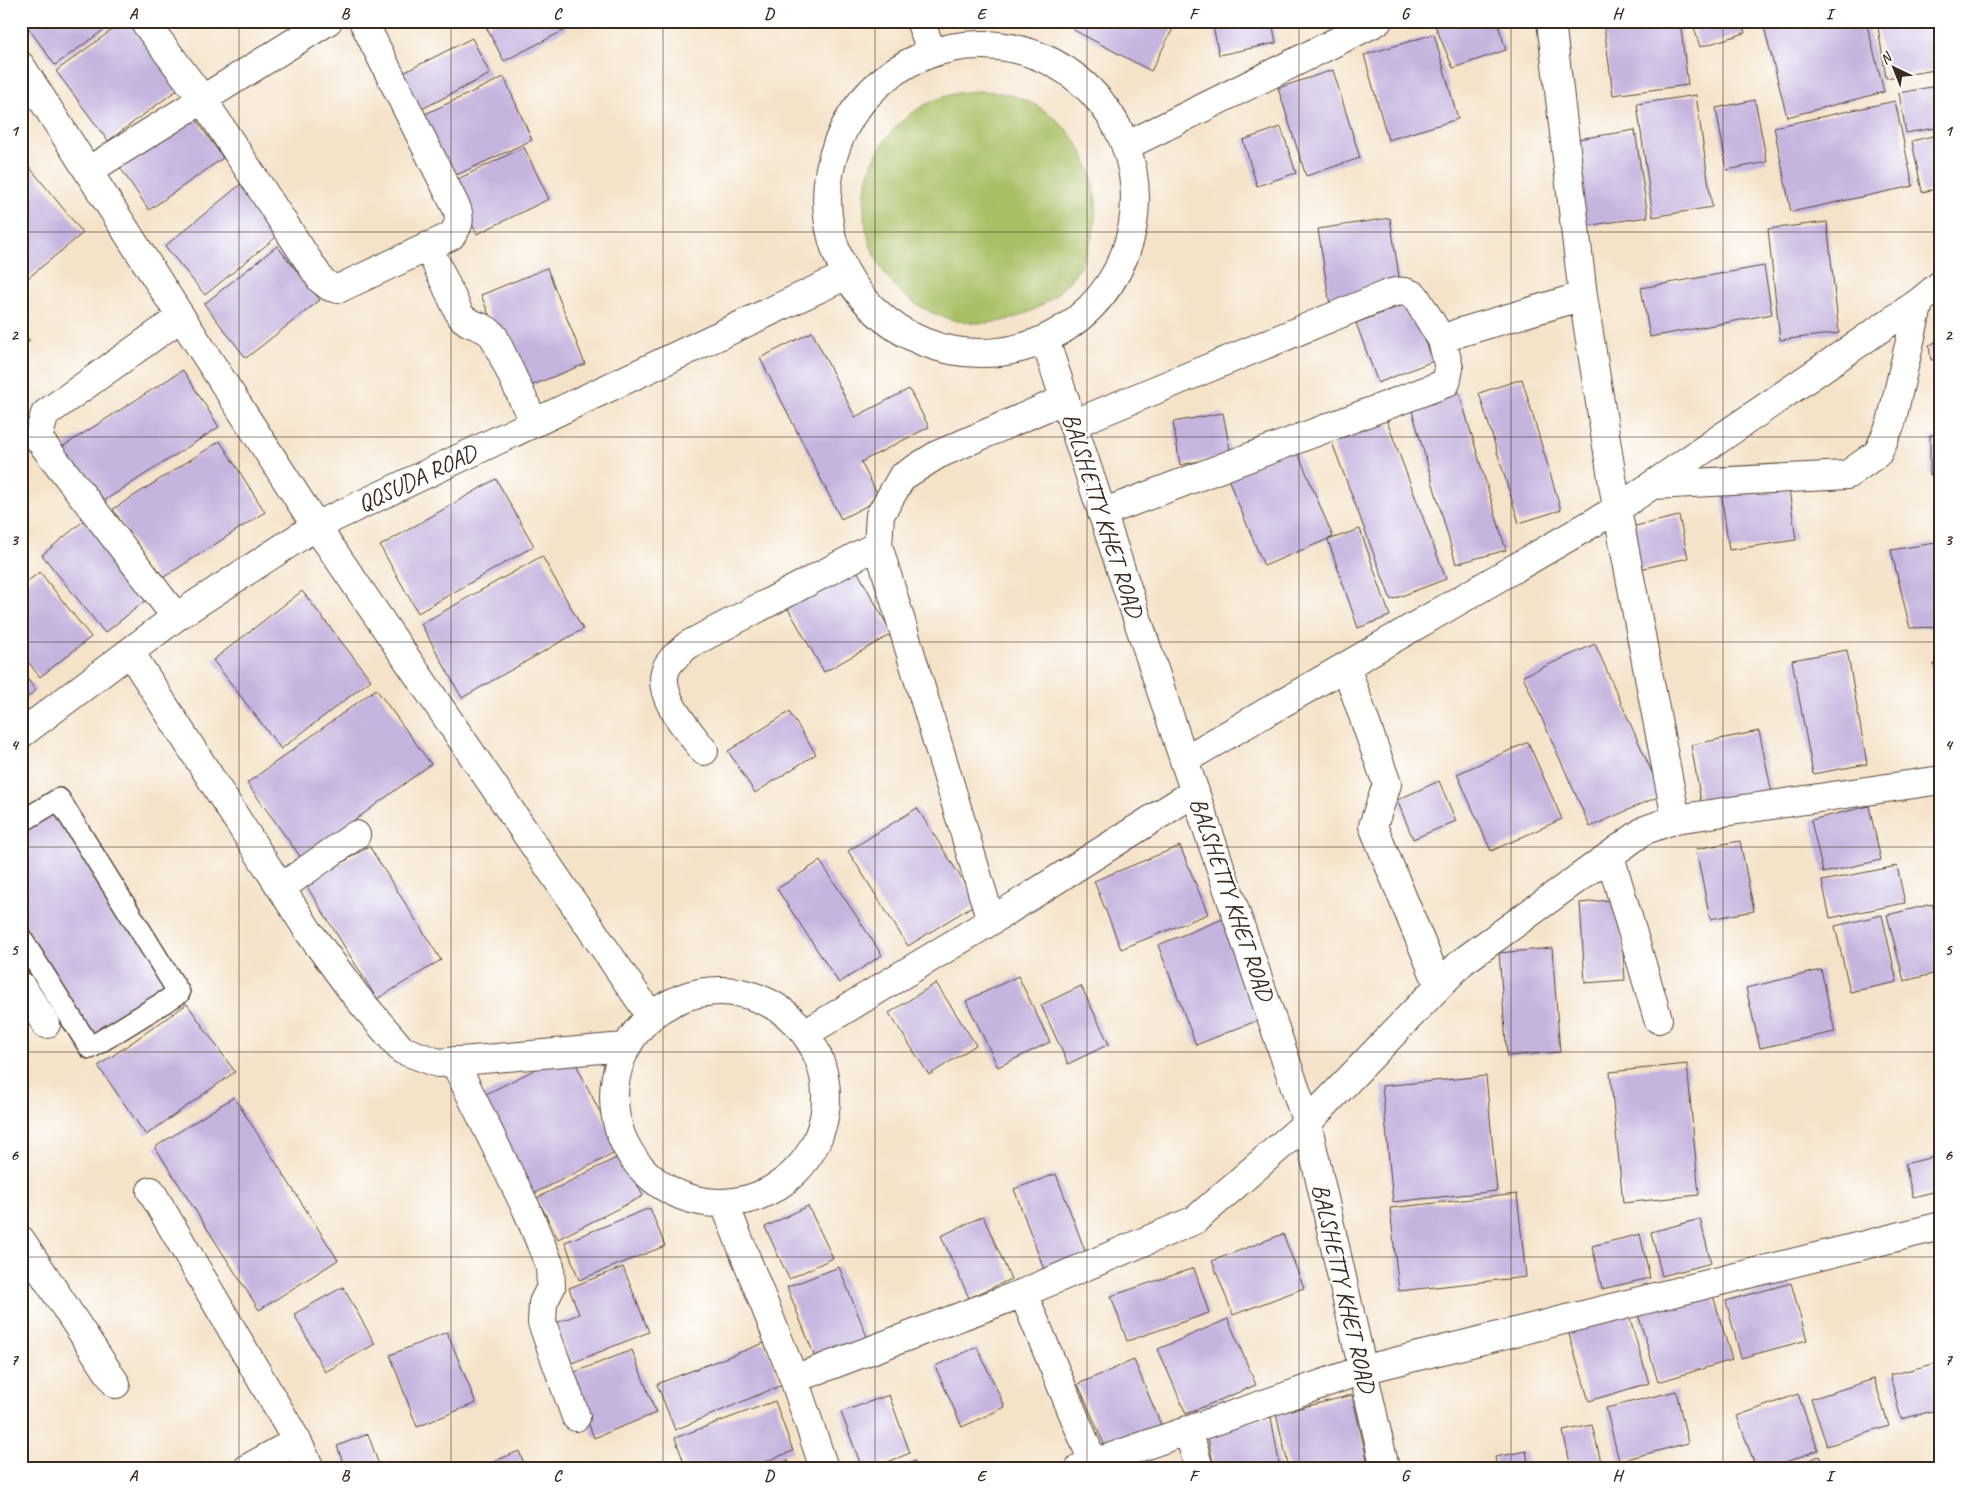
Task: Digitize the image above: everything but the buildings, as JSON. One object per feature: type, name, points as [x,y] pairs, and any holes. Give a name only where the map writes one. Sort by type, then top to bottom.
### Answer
[{"type":"street","points":[[144,21],[202,100],[321,280],[330,287],[338,289],[451,236],[458,228],[459,215],[362,21]]},
{"type":"street","points":[[88,171],[328,21]]},
{"type":"street","points":[[920,21],[932,52]]},
{"type":"street","points":[[1126,146],[1378,21]]},
{"type":"street","points":[[1551,21],[1583,296],[1617,509],[1676,819]]},
{"type":"street","points":[[981,44],[1034,53],[1075,75],[1108,111],[1126,146],[1136,194],[1131,233],[1112,281],[1083,315],[1045,340],[993,356],[932,346],[877,315],[845,276],[827,220],[828,168],[850,116],[887,76],[932,52],[981,44]]},
{"type":"street","points":[[21,66],[316,526],[650,1016]]},
{"type":"street","points":[[428,246],[460,315],[470,324],[486,328],[494,337],[534,423]]},
{"type":"street","name":"QQSUDA ROAD","points":[[21,734],[176,617],[316,526],[845,276]]},
{"type":"street","points":[[1184,760],[1617,509],[1919,302],[1941,284]]},
{"type":"street","points":[[991,921],[878,545],[880,515],[902,477],[937,455],[1069,411],[1399,291],[1408,292],[1415,296],[1442,340],[1449,368],[1446,383],[1102,513]]},
{"type":"street","points":[[1442,340],[1458,333],[1583,296]]},
{"type":"street","points":[[1653,485],[1847,475],[1878,453],[1891,423],[1919,302]]},
{"type":"street","points":[[176,617],[38,438],[44,414],[181,317]]},
{"type":"street","name":"BALSHETTY KHET ROAD","points":[[1045,340],[1307,1123],[1385,1468]]},
{"type":"street","points":[[704,751],[673,709],[664,687],[665,670],[676,656],[688,645],[878,545]]},
{"type":"street","points":[[130,652],[309,932],[356,996],[402,1050],[438,1062],[624,1047]]},
{"type":"street","points":[[1346,667],[1388,784],[1374,826],[1439,986]]},
{"type":"street","points":[[794,1379],[1023,1293],[1195,1220],[1307,1123],[1462,962],[1645,830],[1676,819],[1941,780]]},
{"type":"street","points":[[808,1032],[991,921],[1195,792]]},
{"type":"street","points":[[282,887],[356,835]]},
{"type":"street","points":[[1610,856],[1658,1019]]},
{"type":"street","points":[[21,986],[46,1024]]},
{"type":"street","points":[[703,990],[713,991],[761,997],[808,1032],[828,1086],[818,1143],[780,1187],[725,1205],[664,1190],[622,1143],[612,1095],[624,1047],[650,1016],[703,990]]},
{"type":"street","points":[[454,1061],[527,1210],[550,1266],[550,1287],[543,1303],[542,1323],[576,1416]]},
{"type":"street","points":[[151,1191],[297,1441],[310,1468]]},
{"type":"street","points":[[725,1205],[794,1379],[824,1468]]},
{"type":"street","points":[[1023,1293],[1086,1465],[1362,1370],[1941,1226]]},
{"type":"street","points":[[21,1240],[116,1384]]},
{"type":"street","points":[[1188,1430],[1199,1468]]},
{"type":"street","points":[[248,1468],[297,1441]]},
{"type":"lane","points":[[21,822],[59,799],[179,993],[90,1048],[21,938]]},
{"type":"green space","points":[[969,91],[991,91],[1014,96],[1045,110],[1070,133],[1077,142],[1091,173],[1096,196],[1094,230],[1082,262],[1070,281],[1054,297],[1045,304],[1014,318],[991,323],[969,323],[946,318],[915,304],[890,281],[883,272],[869,241],[864,218],[864,196],[869,173],[883,142],[906,117],[915,110],[946,96]]}]
